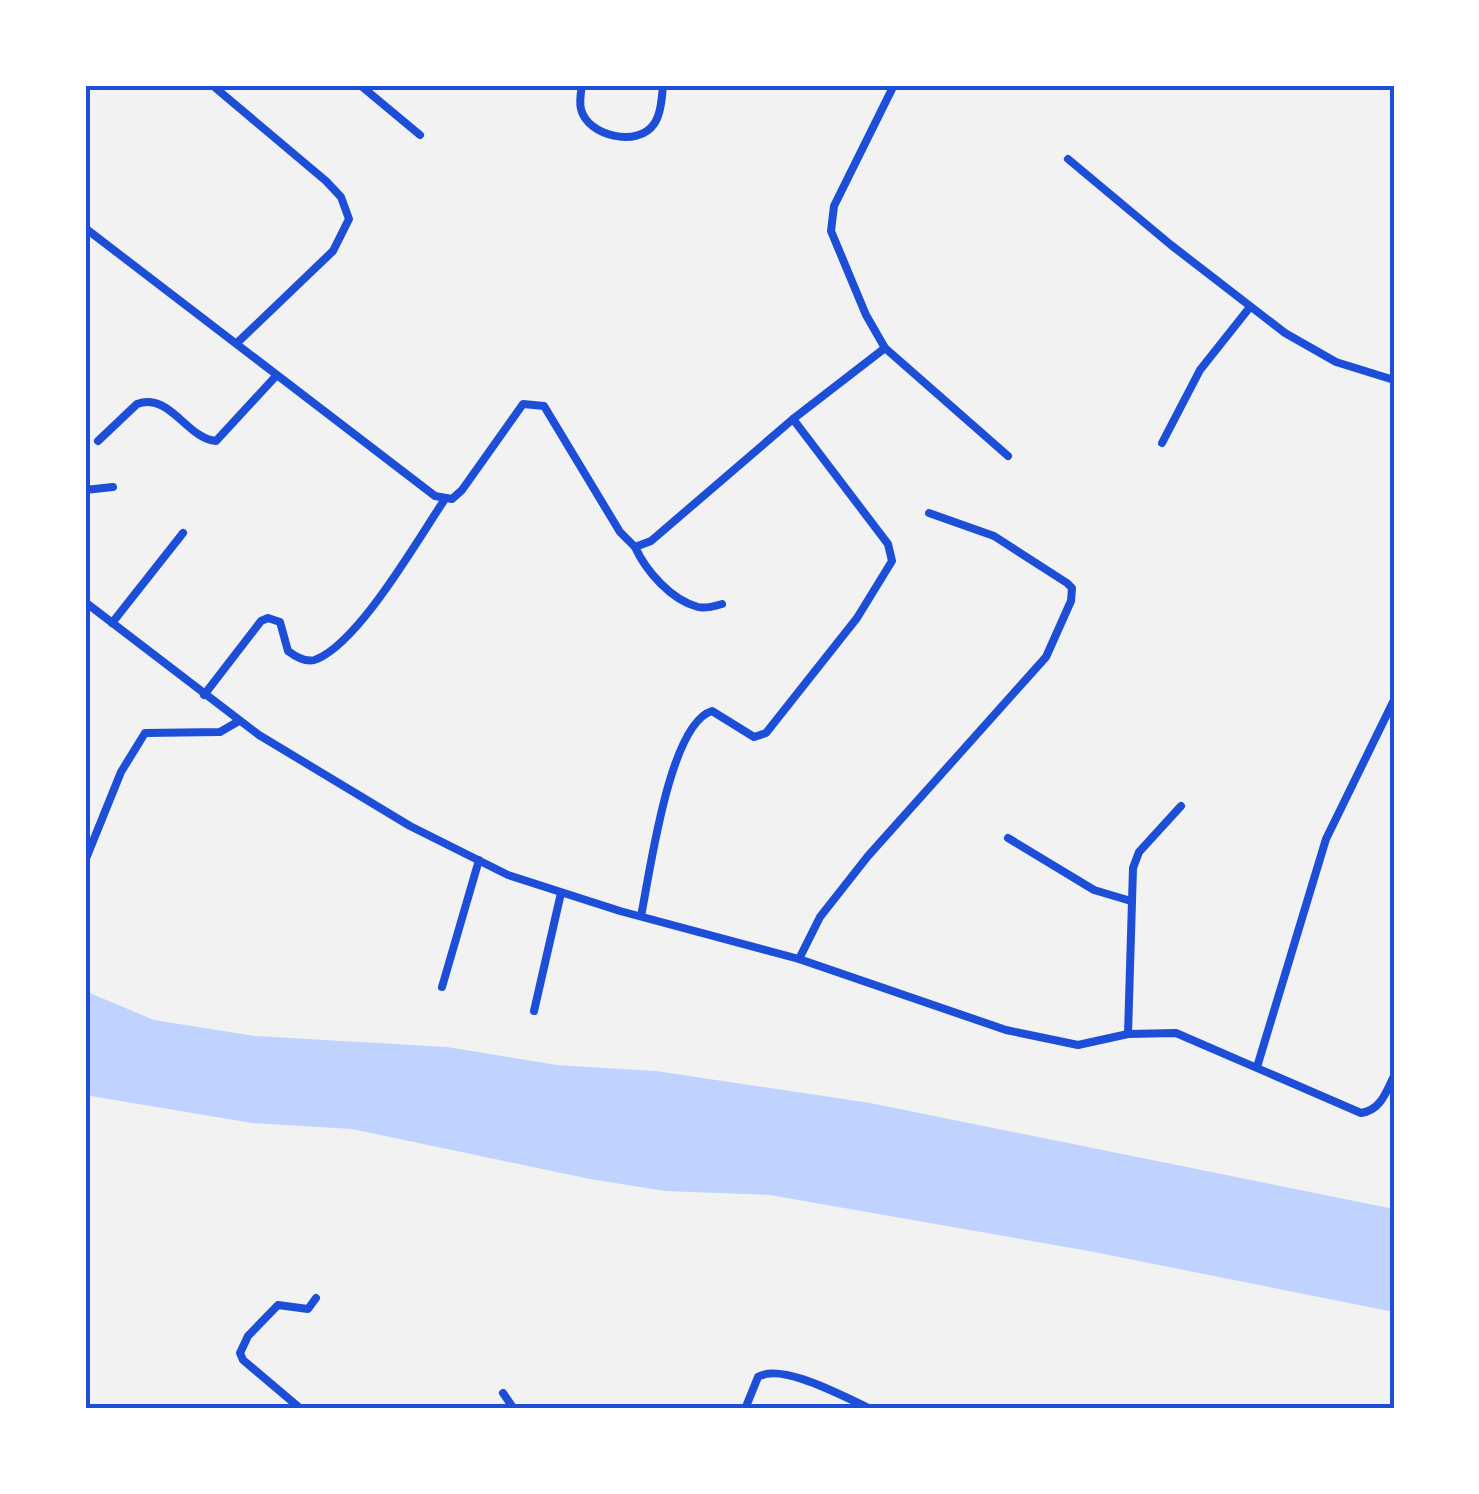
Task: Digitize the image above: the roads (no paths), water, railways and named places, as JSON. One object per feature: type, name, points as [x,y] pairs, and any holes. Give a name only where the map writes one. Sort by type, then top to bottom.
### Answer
[{"type":"street","points":[[212,85],[326,180],[340,197],[350,219],[333,251],[237,342]]},
{"type":"street","points":[[360,85],[420,135]]},
{"type":"street","points":[[582,85],[581,110],[587,120],[606,134],[623,137],[648,130],[654,124],[664,85]]},
{"type":"street","points":[[894,85],[841,190],[831,222],[836,245],[885,348],[1008,456]]},
{"type":"street","points":[[1068,159],[1250,307],[1316,353],[1394,380]]},
{"type":"street","points":[[85,228],[434,496],[452,499],[462,490],[522,404],[537,403],[550,414],[649,573],[698,607],[722,604]]},
{"type":"street","points":[[1162,443],[1200,370],[1250,307]]},
{"type":"street","points":[[635,547],[650,541],[885,348]]},
{"type":"street","points":[[98,441],[137,404],[146,401],[166,408],[203,439],[216,441],[276,376]]},
{"type":"street","points":[[641,916],[676,755],[700,716],[712,711],[754,737],[766,733],[857,618],[892,561],[888,544],[794,419]]},
{"type":"street","points":[[85,490],[113,486]]},
{"type":"street","points":[[204,695],[260,621],[268,618],[280,622],[288,651],[304,660],[318,659],[341,641],[366,615],[445,499]]},
{"type":"street","points":[[799,958],[820,917],[868,856],[1046,657],[1071,601],[1072,588],[994,536],[929,513]]},
{"type":"street","points":[[112,623],[183,533]]},
{"type":"street","points":[[85,602],[239,721],[410,826],[508,875],[799,958],[1006,1030],[1068,1044],[1128,1034],[1176,1034],[1362,1113],[1374,1110],[1394,1076]]},
{"type":"street","points":[[1257,1068],[1326,840],[1394,700]]},
{"type":"street","points":[[85,861],[120,772],[145,733],[220,732],[239,721]]},
{"type":"street","points":[[1128,1034],[1135,859],[1182,806]]},
{"type":"street","points":[[1008,838],[1094,890],[1131,901]]},
{"type":"street","points":[[442,987],[479,860]]},
{"type":"street","points":[[534,1011],[560,892]]},
{"type":"street","points":[[301,1409],[243,1360],[240,1353],[248,1336],[278,1306],[308,1309],[316,1298]]},
{"type":"street","points":[[745,1409],[758,1377],[771,1372],[818,1385],[871,1409]]},
{"type":"street","points":[[503,1393],[514,1409]]},
{"type":"water","points":[[85,991],[154,1020],[255,1036],[447,1047],[557,1065],[656,1071],[870,1103],[1394,1209],[1394,1312],[1089,1251],[770,1195],[665,1191],[352,1129],[252,1123],[85,1095]]}]
